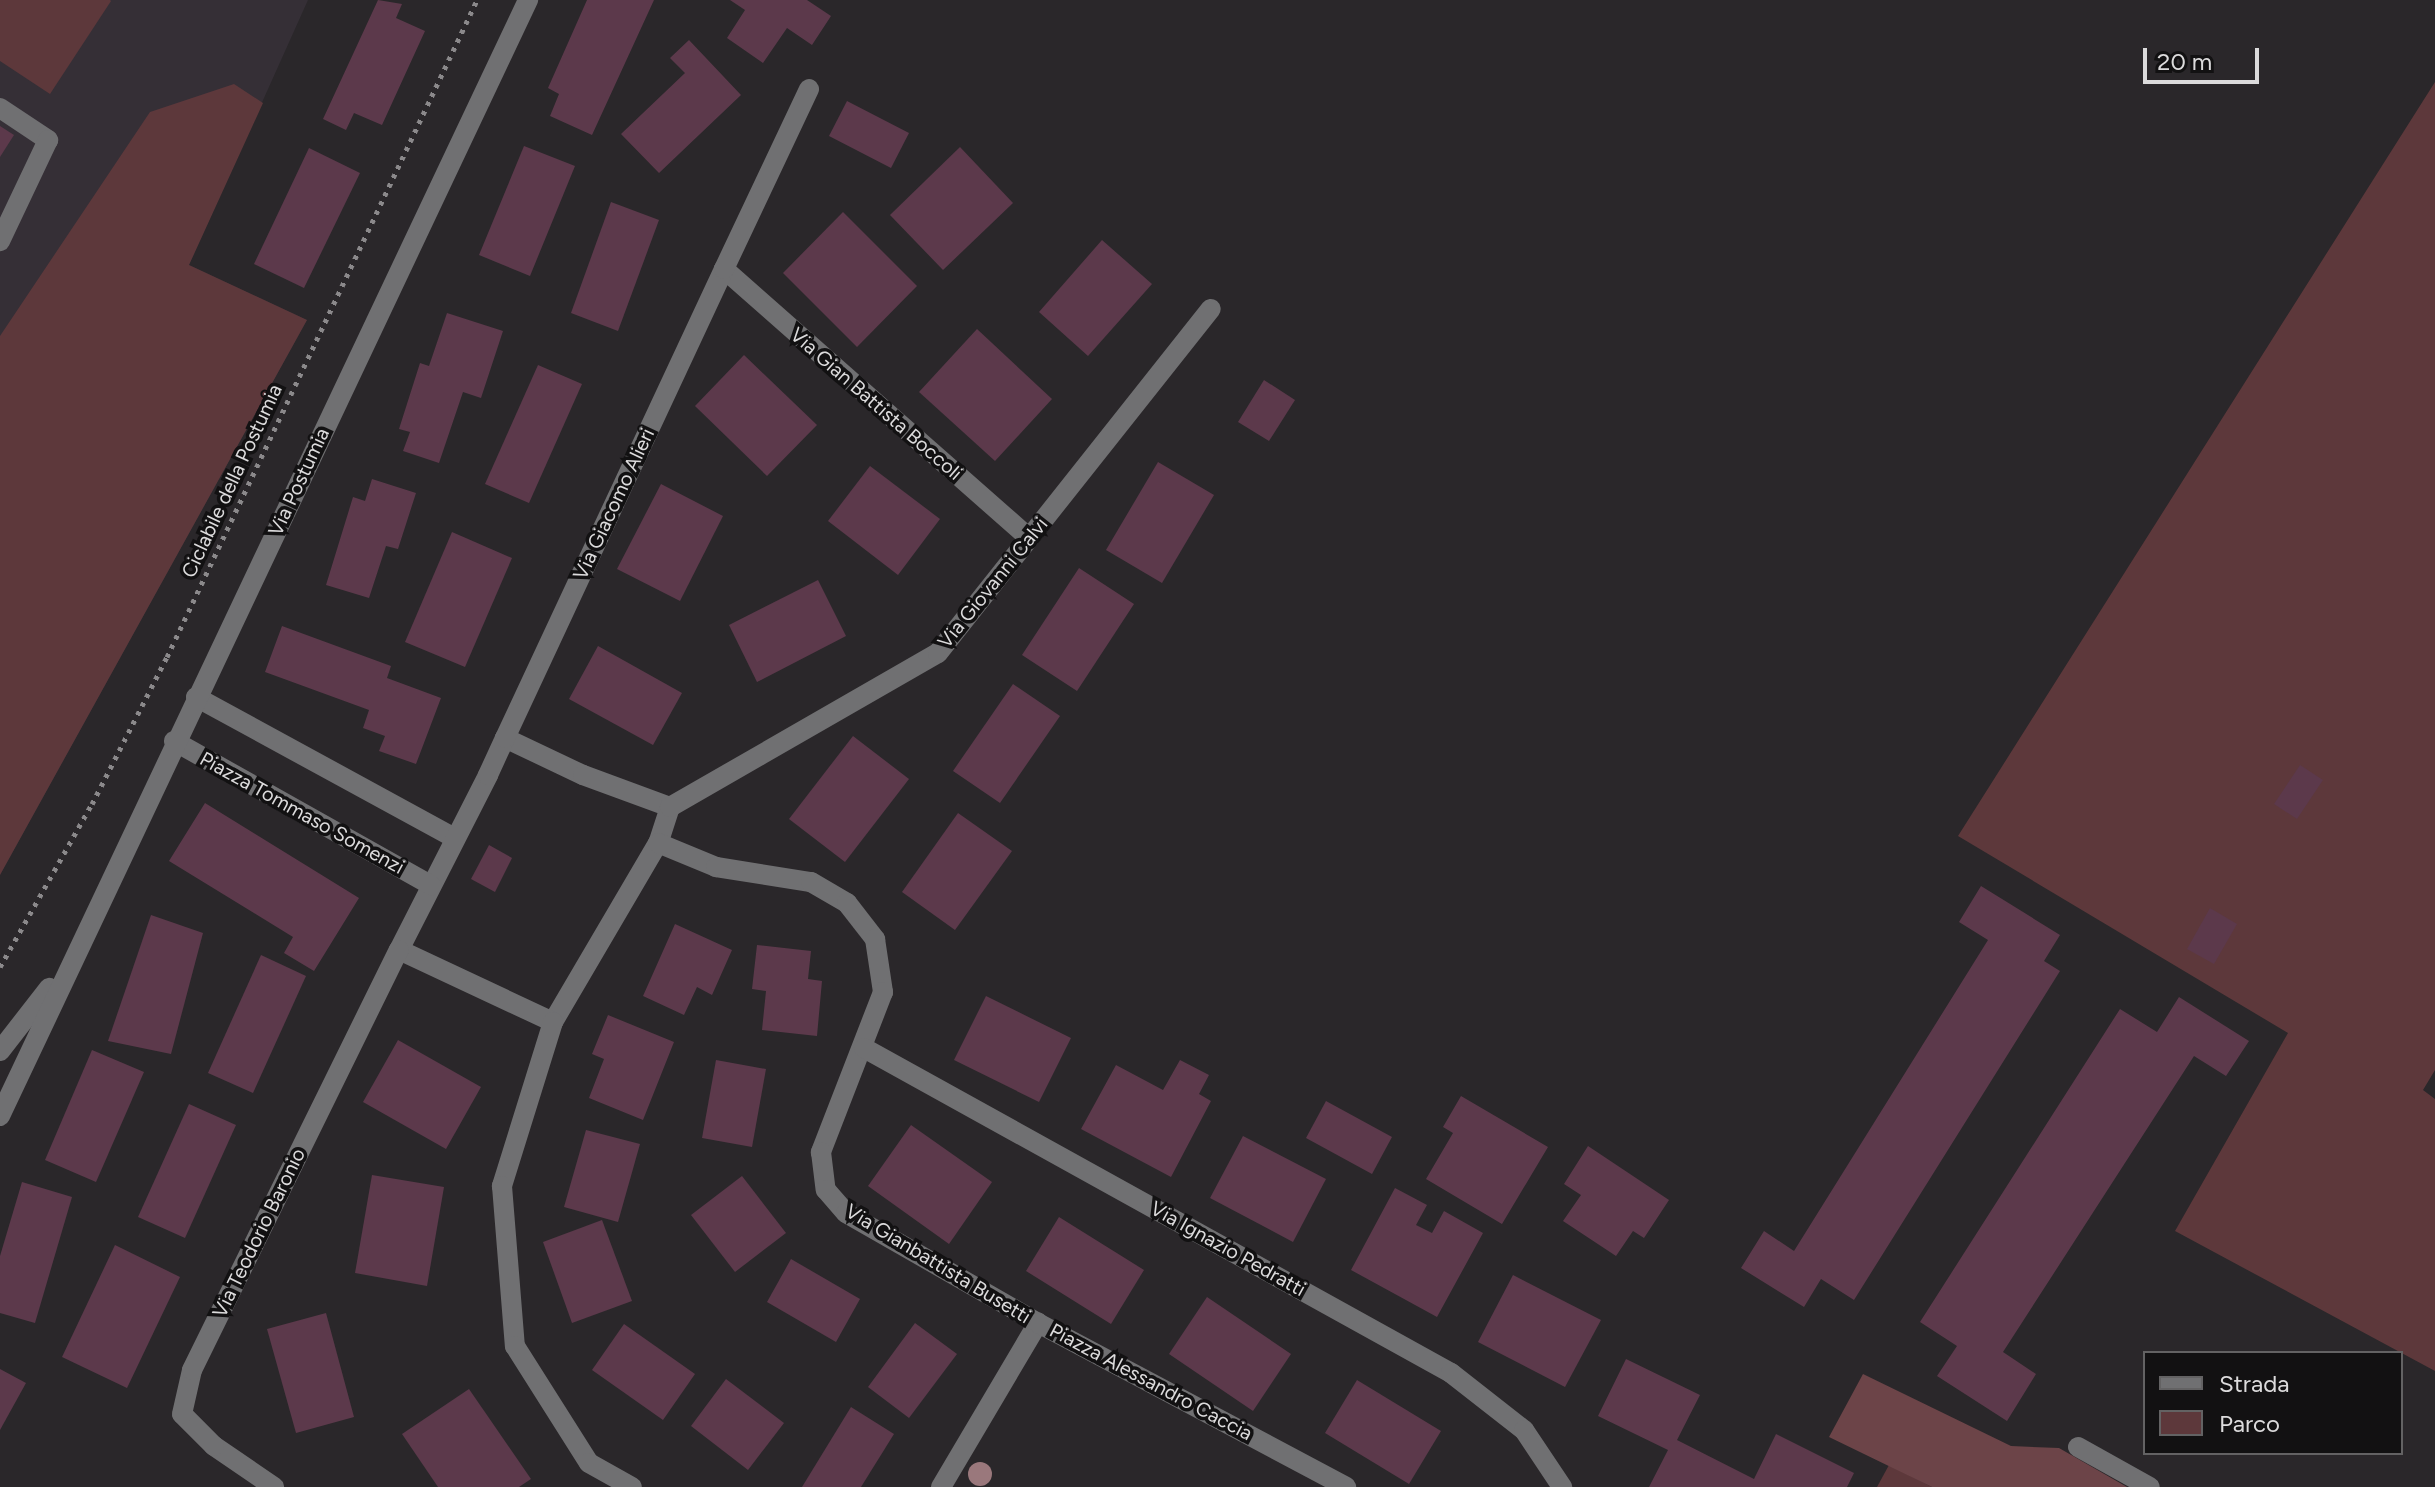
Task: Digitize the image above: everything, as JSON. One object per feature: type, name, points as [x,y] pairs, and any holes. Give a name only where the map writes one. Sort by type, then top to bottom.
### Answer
[{"type":"street","name":"Via Postumia","points":[[0,1116],[174,741],[528,0]]},
{"type":"street","name":"Via Giacomo Alieri","points":[[505,738],[809,89]]},
{"type":"street","points":[[0,108],[48,140],[0,241]]},
{"type":"street","name":"Via Gian Battista Boccoli","points":[[724,269],[1029,538]]},
{"type":"street","name":"Via Giovanni Calvi","points":[[670,807],[938,653],[1211,309]]},
{"type":"street","points":[[196,697],[455,838]]},
{"type":"street","points":[[553,1022],[399,950],[505,738],[583,775],[670,807],[658,843],[553,1022],[502,1186],[515,1346],[589,1463],[632,1487]]},
{"type":"street","name":"Piazza Tommaso Somenzi","points":[[174,741],[431,885]]},
{"type":"street","name":"Via Gianbattista Busetti","points":[[658,843],[716,867],[811,882],[847,903],[875,939],[883,992],[864,1048],[821,1152],[826,1190],[846,1213],[1038,1323]]},
{"type":"street","name":"Via Teodorio Baronio","points":[[274,1487],[214,1446],[182,1414],[192,1370],[399,950]]},
{"type":"street","name":"Via Postumia","points":[[0,1051],[69,963]]},
{"type":"street","name":"Via Ignazio Pedratti","points":[[864,1048],[1451,1373],[1524,1430],[1562,1487]]},
{"type":"street","name":"Piazza Alessandro Caccia","points":[[941,1487],[1038,1323],[1346,1487]]},
{"type":"street","points":[[2078,1447],[2150,1487]]},
{"type":"path","name":"Ciclabile della Postumia","points":[[0,967],[160,671],[477,0]]},
{"type":"shaded area","points":[[0,0],[308,0],[189,265],[307,320],[0,875]]},
{"type":"shaded area","points":[[1863,1374],[2011,1446],[2059,1448],[2127,1487],[1932,1487],[1829,1437]]},
{"type":"green space","points":[[0,0],[111,1],[50,94],[0,61]]},
{"type":"green space","points":[[2435,82],[2435,1070],[2423,1090],[2435,1099],[2435,1371],[2403,1351],[2175,1231],[2288,1033],[1958,836]]},
{"type":"green space","points":[[234,84],[263,103],[189,265],[307,320],[0,875],[0,336],[150,112]]},
{"type":"green space","points":[[1889,1465],[1932,1487],[1877,1487]]},
{"type":"building","points":[[378,0],[402,4],[396,18],[425,31],[382,125],[354,113],[346,130],[323,119]]},
{"type":"building","points":[[587,0],[654,0],[592,135],[550,116],[559,94],[548,88]]},
{"type":"building","points":[[730,0],[807,0],[831,16],[812,45],[787,28],[763,63],[727,38],[745,10]]},
{"type":"building","points":[[689,40],[741,95],[659,173],[621,134],[685,73],[670,58]]},
{"type":"building","points":[[847,101],[909,133],[891,168],[829,136]]},
{"type":"building","points":[[0,126],[14,135],[0,157]]},
{"type":"building","points":[[524,146],[575,166],[530,276],[479,255]]},
{"type":"building","points":[[960,147],[1013,203],[943,270],[890,215]]},
{"type":"building","points":[[309,148],[360,173],[304,288],[254,264]]},
{"type":"building","points":[[611,202],[659,220],[618,331],[571,313]]},
{"type":"building","points":[[843,212],[917,286],[857,347],[783,273]]},
{"type":"building","points":[[1102,240],[1152,284],[1088,356],[1039,312]]},
{"type":"building","points":[[447,313],[503,331],[481,398],[463,392],[439,463],[403,451],[410,432],[399,429],[420,363],[429,366]]},
{"type":"building","points":[[977,329],[1052,399],[995,461],[919,392]]},
{"type":"building","points":[[744,355],[817,425],[767,476],[695,406]]},
{"type":"building","points":[[538,365],[582,384],[529,503],[485,484]]},
{"type":"building","points":[[1264,380],[1295,400],[1269,441],[1238,422]]},
{"type":"building","points":[[1158,462],[1214,495],[1162,583],[1106,550]]},
{"type":"building","points":[[870,466],[940,519],[898,575],[828,521]]},
{"type":"building","points":[[372,479],[416,493],[398,549],[386,546],[369,598],[326,585],[353,497],[365,501]]},
{"type":"building","points":[[661,484],[723,516],[680,601],[617,569]]},
{"type":"building","points":[[452,532],[512,558],[465,667],[405,642]]},
{"type":"building","points":[[1079,568],[1134,604],[1077,691],[1022,655]]},
{"type":"building","points":[[818,580],[846,636],[757,682],[729,625]]},
{"type":"building","points":[[282,626],[391,666],[387,678],[441,698],[416,764],[379,751],[385,736],[363,728],[369,710],[265,672]]},
{"type":"building","points":[[598,646],[682,693],[653,745],[569,699]]},
{"type":"building","points":[[1013,684],[1060,716],[1000,803],[953,771]]},
{"type":"building","points":[[853,736],[909,779],[845,862],[789,819]]},
{"type":"building","points":[[2300,765],[2323,780],[2297,819],[2274,804]]},
{"type":"building","points":[[205,803],[359,898],[314,971],[284,953],[293,937],[169,861]]},
{"type":"building","points":[[958,813],[1012,851],[955,930],[902,892]]},
{"type":"building","points":[[489,845],[512,858],[495,892],[471,879]]},
{"type":"building","points":[[1981,886],[2060,935],[2044,961],[2060,971],[1854,1300],[1821,1279],[1804,1307],[1741,1268],[1764,1231],[1794,1251],[1988,940],[1959,922]]},
{"type":"building","points":[[2210,908],[2237,924],[2214,964],[2187,949]]},
{"type":"building","points":[[151,915],[203,933],[171,1054],[108,1041]]},
{"type":"building","points":[[675,924],[732,950],[712,995],[697,987],[684,1015],[643,996]]},
{"type":"building","points":[[757,945],[811,951],[808,979],[822,981],[817,1036],[762,1030],[766,991],[752,989]]},
{"type":"building","points":[[261,955],[306,976],[253,1093],[208,1073]]},
{"type":"building","points":[[986,996],[1071,1038],[1039,1102],[954,1060]]},
{"type":"building","points":[[2179,997],[2249,1041],[2226,1076],[2194,1056],[2003,1352],[2036,1374],[2007,1421],[1937,1376],[1957,1346],[1920,1322],[2120,1009],[2157,1032]]},
{"type":"building","points":[[608,1015],[674,1042],[643,1120],[589,1098],[604,1059],[592,1054]]},
{"type":"building","points":[[398,1040],[481,1087],[446,1149],[363,1102]]},
{"type":"building","points":[[92,1050],[144,1072],[96,1182],[45,1160]]},
{"type":"building","points":[[716,1060],[766,1069],[752,1147],[702,1138]]},
{"type":"building","points":[[1180,1060],[1209,1075],[1199,1094],[1211,1101],[1171,1177],[1081,1129],[1116,1065],[1163,1090]]},
{"type":"building","points":[[1461,1096],[1548,1147],[1502,1224],[1426,1179],[1453,1133],[1443,1127]]},
{"type":"building","points":[[1326,1101],[1392,1137],[1372,1174],[1306,1138]]},
{"type":"building","points":[[189,1104],[236,1125],[185,1238],[138,1217]]},
{"type":"building","points":[[911,1125],[992,1182],[949,1244],[868,1186]]},
{"type":"building","points":[[586,1130],[640,1144],[618,1222],[564,1207]]},
{"type":"building","points":[[1243,1136],[1326,1179],[1293,1242],[1210,1198]]},
{"type":"building","points":[[1588,1146],[1669,1200],[1644,1238],[1633,1231],[1616,1256],[1563,1221],[1581,1195],[1564,1184]]},
{"type":"building","points":[[372,1175],[444,1187],[427,1286],[355,1273]]},
{"type":"building","points":[[742,1176],[786,1233],[735,1272],[691,1215]]},
{"type":"building","points":[[22,1182],[72,1197],[35,1323],[0,1313],[0,1256]]},
{"type":"building","points":[[1395,1188],[1427,1205],[1416,1225],[1432,1233],[1444,1211],[1483,1233],[1437,1317],[1351,1270]]},
{"type":"building","points":[[1059,1217],[1144,1270],[1111,1324],[1026,1271]]},
{"type":"building","points":[[602,1220],[632,1301],[572,1323],[543,1242]]},
{"type":"building","points":[[115,1245],[180,1277],[127,1388],[62,1357]]},
{"type":"building","points":[[791,1259],[860,1299],[836,1342],[767,1302]]},
{"type":"building","points":[[1513,1275],[1601,1320],[1565,1387],[1478,1342]]},
{"type":"building","points":[[1207,1297],[1291,1354],[1253,1411],[1169,1354]]},
{"type":"building","points":[[326,1313],[354,1417],[296,1433],[267,1329]]},
{"type":"building","points":[[915,1323],[957,1354],[909,1418],[868,1387]]},
{"type":"building","points":[[624,1324],[695,1374],[663,1420],[592,1370]]},
{"type":"building","points":[[1626,1359],[1700,1395],[1677,1440],[1754,1479],[1776,1434],[1854,1473],[1847,1487],[1649,1487],[1668,1450],[1598,1416]]},
{"type":"building","points":[[0,1369],[26,1383],[0,1430]]},
{"type":"building","points":[[726,1379],[784,1423],[748,1470],[691,1426]]},
{"type":"building","points":[[1357,1380],[1441,1431],[1409,1484],[1325,1433]]},
{"type":"building","points":[[469,1389],[531,1479],[519,1487],[438,1487],[402,1434]]},
{"type":"building","points":[[851,1407],[894,1434],[861,1487],[802,1487]]}]
